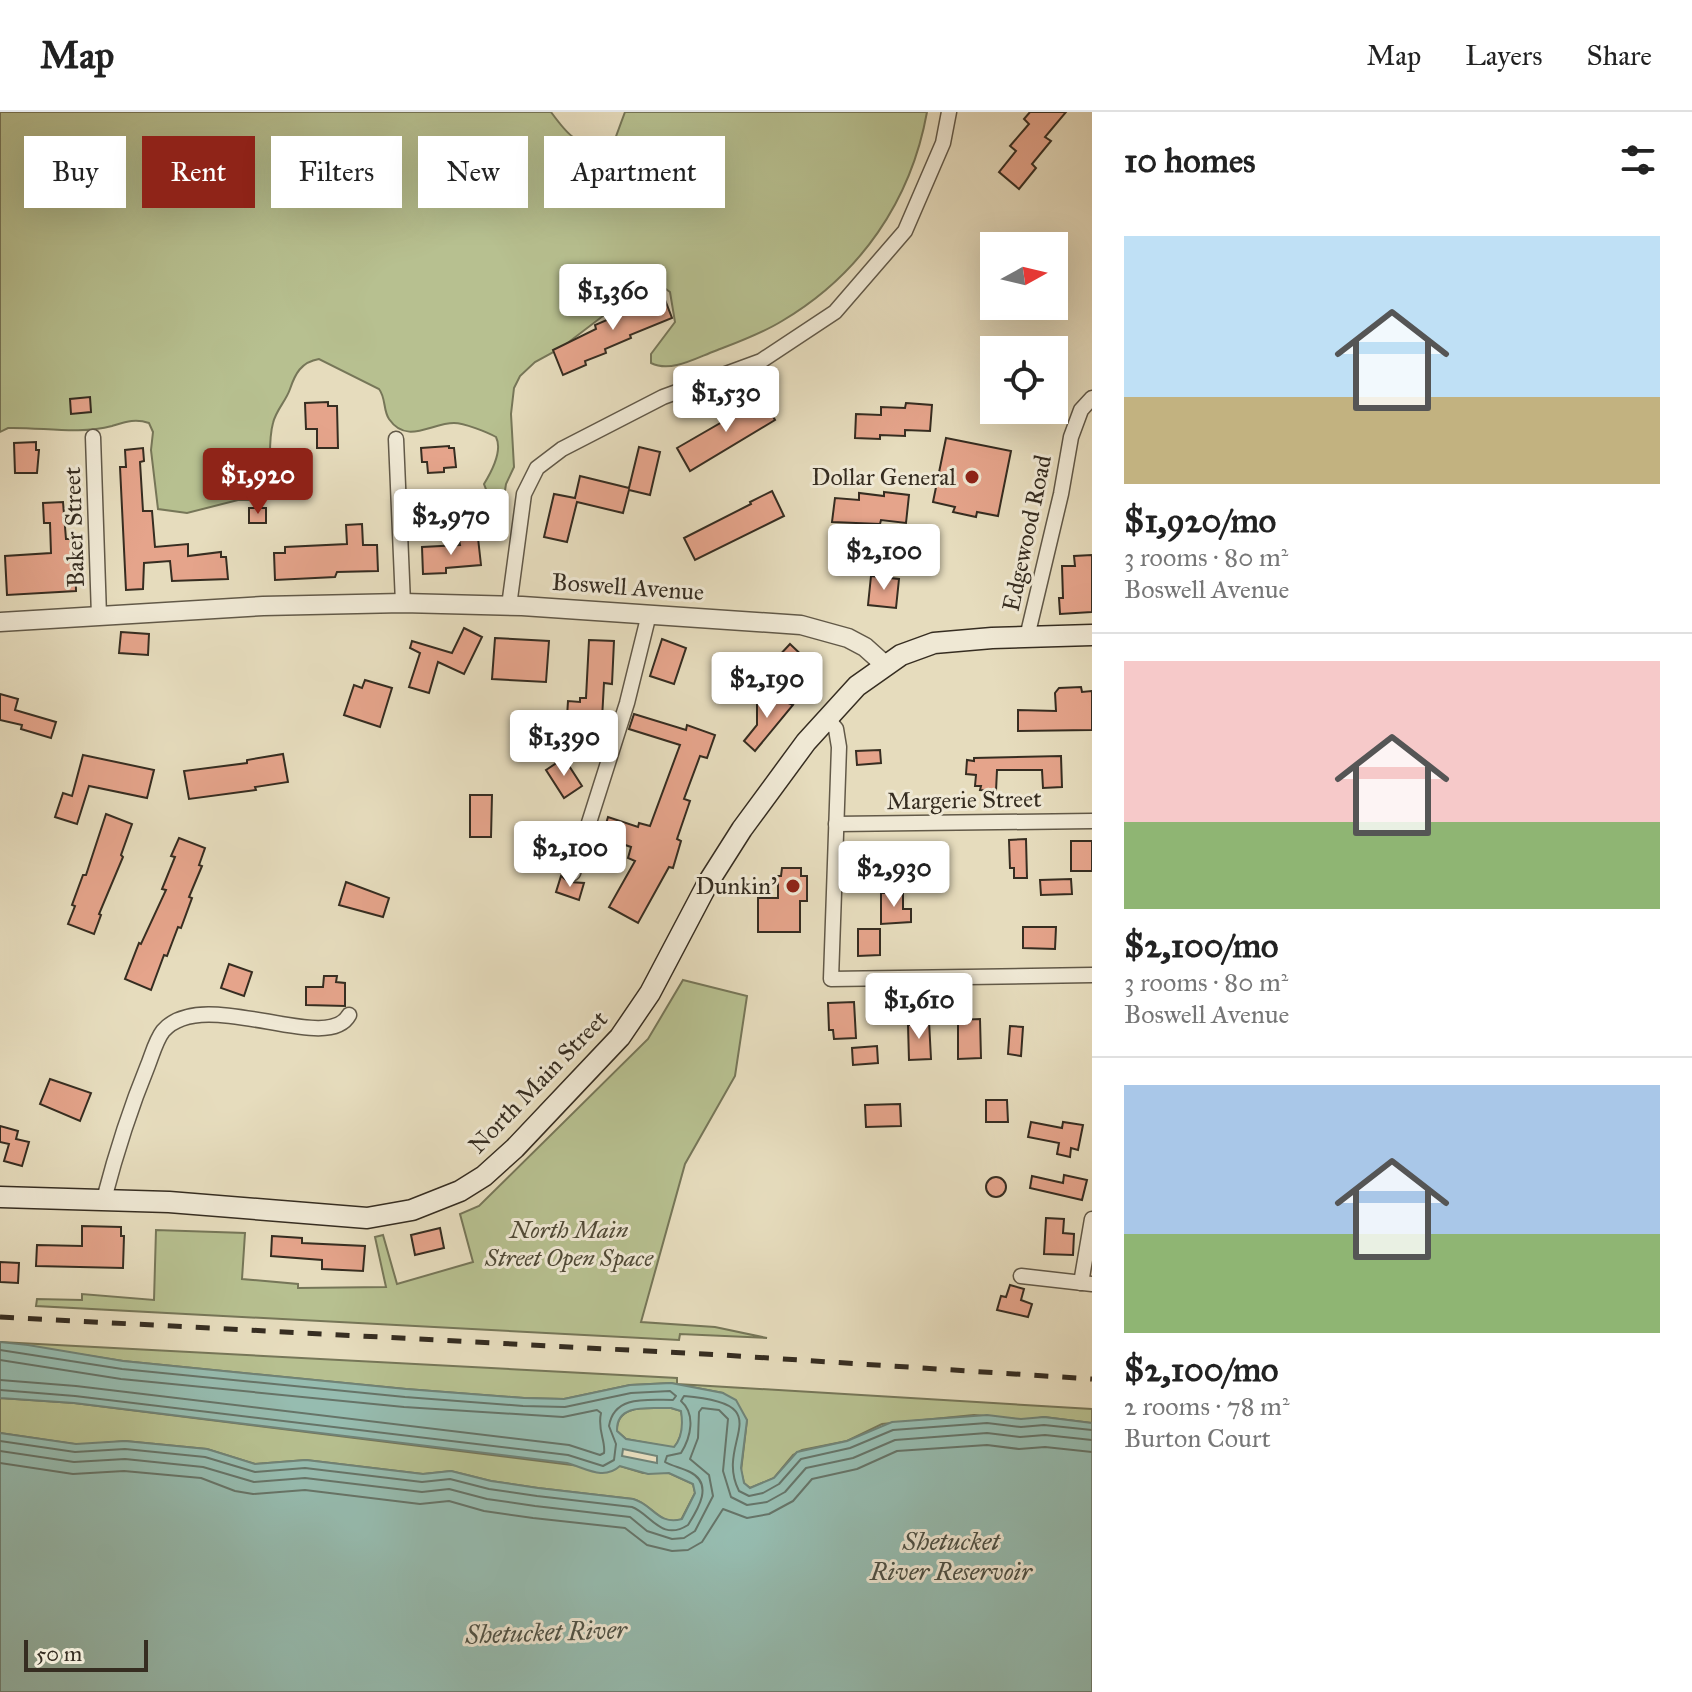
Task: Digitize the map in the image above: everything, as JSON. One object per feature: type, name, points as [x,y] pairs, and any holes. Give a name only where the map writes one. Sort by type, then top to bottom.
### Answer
[{"type":"main road","points":[[885,665],[909,651],[934,643],[1092,635]]},
{"type":"main road","name":"North Main Street","points":[[0,1197],[104,1199],[367,1218],[428,1205],[471,1185],[515,1148],[625,1030],[650,993],[709,881],[776,780],[851,691],[885,665]]},
{"type":"street","points":[[509,606],[524,494],[537,468],[562,449],[663,397],[761,361],[835,312],[905,231],[943,143],[949,112]]},
{"type":"street","name":"Edgewood Road","points":[[1027,637],[1064,482],[1071,437],[1081,410],[1092,398]]},
{"type":"street","name":"Baker Street","points":[[93,437],[99,616]]},
{"type":"street","points":[[396,439],[403,603]]},
{"type":"street","name":"Boswell Avenue","points":[[0,622],[263,606],[403,603],[509,606],[788,623],[815,628],[858,643],[885,665]]},
{"type":"street","points":[[573,873],[627,703],[649,614]]},
{"type":"street","points":[[827,718],[833,723],[839,740],[831,979],[1092,975]]},
{"type":"street","name":"Margerie Street","points":[[836,824],[1092,821]]},
{"type":"street","points":[[104,1199],[125,1122],[164,1031],[186,1017],[214,1013],[280,1024],[330,1028],[343,1024],[349,1015]]},
{"type":"street","points":[[1021,1276],[1086,1283],[1092,1219]]},
{"type":"green space","points":[[0,112],[551,112],[572,136],[544,136],[544,208],[725,208],[725,136],[616,136],[625,112],[927,112],[909,176],[878,233],[835,281],[782,321],[692,361],[659,366],[651,363],[651,354],[675,322],[670,292],[657,287],[616,306],[561,348],[535,362],[520,376],[514,388],[511,414],[514,467],[504,497],[499,502],[489,497],[484,484],[497,455],[496,437],[454,423],[420,431],[404,431],[389,419],[379,389],[319,359],[300,370],[274,418],[269,481],[263,500],[238,500],[187,513],[158,509],[151,450],[153,432],[149,423],[130,421],[86,430],[8,428],[0,432]]},
{"type":"green space","name":"North Main Street Open Space","points":[[683,980],[747,996],[735,1076],[685,1164],[641,1322],[715,1327],[767,1338],[680,1334],[679,1340],[36,1306],[37,1299],[82,1300],[82,1294],[154,1300],[156,1230],[245,1233],[242,1279],[298,1284],[298,1288],[386,1287],[375,1237],[383,1235],[397,1284],[473,1262],[460,1214],[479,1206],[648,1039]]},
{"type":"green space","points":[[0,1342],[677,1378],[677,1384],[1092,1409],[1092,1423],[1044,1417],[1026,1420],[974,1415],[882,1424],[847,1441],[802,1450],[793,1455],[774,1478],[750,1488],[744,1483],[741,1471],[747,1420],[723,1393],[671,1383],[630,1385],[564,1399],[524,1398],[123,1361]]},
{"type":"green space","points":[[0,1398],[74,1403],[580,1466],[620,1466],[643,1473],[669,1473],[693,1484],[695,1493],[681,1520],[673,1521],[633,1499],[491,1481],[451,1471],[423,1474],[306,1460],[255,1464],[207,1449],[125,1441],[81,1445],[0,1433]]},
{"type":"green space","points":[[671,1408],[681,1411],[682,1421],[681,1435],[674,1448],[626,1439],[617,1431],[618,1422],[628,1411]]},
{"type":"water","name":"Shetucket River Reservoir","points":[[0,1342],[123,1361],[524,1398],[564,1399],[630,1385],[671,1383],[723,1393],[736,1400],[747,1420],[741,1468],[744,1483],[750,1488],[774,1478],[797,1452],[847,1441],[892,1422],[987,1415],[1092,1423],[1092,1692],[0,1692],[0,1433],[76,1444],[125,1441],[207,1449],[255,1464],[306,1460],[423,1474],[451,1471],[491,1481],[633,1499],[667,1520],[682,1519],[695,1493],[693,1484],[669,1473],[648,1474],[620,1466],[601,1473],[567,1463],[74,1403],[0,1398]],"holes":[[[671,1408],[681,1411],[682,1421],[681,1435],[674,1447],[626,1439],[617,1431],[618,1422],[628,1411]],[[623,1449],[657,1456],[657,1463],[622,1456]]]},
{"type":"building","points":[[1030,112],[1066,112],[1045,137],[1051,141],[1032,164],[1036,168],[1019,189],[999,172],[1016,151],[1010,146],[1029,124],[1024,119]]},
{"type":"building","points":[[662,292],[672,318],[630,335],[631,338],[605,349],[606,353],[585,361],[586,365],[563,375],[553,350],[596,329],[595,325],[621,314],[619,309]]},
{"type":"building","points":[[761,396],[775,420],[690,471],[677,448]]},
{"type":"building","points":[[90,397],[91,412],[71,414],[70,399]]},
{"type":"building","points":[[328,402],[328,406],[337,406],[338,448],[317,448],[317,429],[306,429],[305,403]]},
{"type":"building","points":[[906,403],[932,405],[930,431],[905,430],[905,436],[880,435],[880,439],[855,438],[856,414],[881,415],[881,407],[905,408]]},
{"type":"building","name":"Dollar General","points":[[946,438],[1011,451],[998,516],[977,512],[976,517],[953,512],[955,507],[933,502]]},
{"type":"building","points":[[36,442],[36,450],[39,450],[37,473],[15,473],[14,443]]},
{"type":"building","points":[[639,447],[660,452],[650,495],[629,490],[623,513],[577,502],[567,542],[544,537],[554,494],[575,498],[580,476],[629,488]]},
{"type":"building","points":[[143,448],[144,461],[140,462],[143,511],[152,511],[155,547],[188,544],[188,556],[221,552],[221,557],[226,557],[228,579],[172,581],[170,561],[144,563],[143,589],[126,590],[120,467],[126,467],[125,450]]},
{"type":"building","points":[[421,448],[454,448],[456,467],[428,473],[427,462],[422,462]]},
{"type":"building","points":[[772,491],[784,516],[695,560],[684,538]]},
{"type":"building","points":[[884,492],[909,495],[906,523],[881,520],[880,524],[832,522],[835,498],[859,500],[859,493],[884,496]]},
{"type":"building","points":[[63,502],[66,539],[71,539],[72,551],[75,551],[76,591],[7,595],[5,556],[51,553],[50,523],[44,523],[43,503]]},
{"type":"building","points":[[249,508],[266,508],[266,523],[249,523]]},
{"type":"building","points":[[483,512],[500,513],[499,529],[482,529]]},
{"type":"building","points":[[362,524],[363,545],[377,545],[378,571],[337,572],[335,577],[275,580],[274,553],[285,553],[285,547],[347,544],[346,525]]},
{"type":"building","points":[[478,538],[481,565],[446,568],[446,573],[423,574],[422,547],[460,545],[459,540]]},
{"type":"building","points":[[1092,555],[1092,612],[1060,614],[1062,566],[1075,566],[1074,556]]},
{"type":"building","points":[[871,576],[899,579],[896,608],[868,605]]},
{"type":"building","points":[[464,628],[482,637],[464,674],[438,662],[429,693],[409,687],[420,653],[410,648],[412,641],[452,653]]},
{"type":"building","points":[[121,632],[149,634],[148,655],[119,653]]},
{"type":"building","points":[[495,638],[549,641],[546,682],[492,679]]},
{"type":"building","points":[[662,639],[686,648],[674,684],[650,676]]},
{"type":"building","points":[[589,640],[614,641],[612,684],[604,683],[602,719],[567,717],[568,701],[580,702],[580,698],[586,698]]},
{"type":"building","points":[[790,644],[810,663],[784,690],[764,672]]},
{"type":"building","points":[[365,680],[392,688],[380,727],[344,715],[354,685],[362,688]]},
{"type":"building","points":[[1081,687],[1082,692],[1092,691],[1092,730],[1018,731],[1018,710],[1056,711],[1055,693],[1059,688]]},
{"type":"building","points":[[0,694],[18,699],[15,710],[56,722],[51,738],[21,729],[22,725],[0,720]]},
{"type":"building","points":[[779,699],[793,705],[755,751],[744,741],[757,725],[757,700]]},
{"type":"building","points":[[634,714],[686,730],[687,725],[715,735],[707,758],[700,756],[684,799],[690,801],[677,839],[681,841],[673,868],[669,867],[638,923],[609,907],[635,861],[628,858],[631,847],[602,837],[608,817],[638,827],[639,823],[650,826],[680,745],[629,729]]},
{"type":"building","points":[[880,750],[881,763],[857,765],[856,751]]},
{"type":"building","points":[[283,754],[288,782],[255,787],[256,790],[189,799],[184,771],[247,763],[247,760]]},
{"type":"building","points":[[83,755],[154,770],[147,798],[89,786],[77,824],[55,817],[63,793],[72,796]]},
{"type":"building","points":[[1061,756],[1062,787],[1043,788],[1042,770],[997,770],[996,791],[980,790],[981,786],[975,786],[976,775],[966,774],[967,760],[974,761],[974,758]]},
{"type":"building","points":[[564,758],[582,786],[564,798],[546,770]]},
{"type":"building","points":[[470,795],[492,795],[491,837],[470,837]]},
{"type":"building","points":[[106,814],[132,824],[94,934],[68,924],[75,906],[72,905],[83,875],[86,875]]},
{"type":"building","points":[[179,838],[205,848],[199,865],[202,866],[181,928],[178,927],[167,956],[164,955],[151,990],[125,979],[166,890],[162,889]]},
{"type":"building","points":[[1026,839],[1027,878],[1014,878],[1014,868],[1010,868],[1009,840]]},
{"type":"building","points":[[1071,841],[1092,841],[1092,871],[1071,871]]},
{"type":"building","points":[[782,868],[801,868],[801,876],[807,876],[807,901],[800,901],[800,932],[758,932],[758,898],[778,898],[778,876],[781,876]]},
{"type":"building","points":[[861,873],[877,873],[878,890],[862,890]]},
{"type":"building","points":[[561,876],[569,882],[584,883],[579,900],[556,892]]},
{"type":"building","points":[[1071,879],[1072,894],[1041,895],[1040,880]]},
{"type":"building","points":[[346,882],[389,898],[383,917],[339,905]]},
{"type":"building","points":[[881,893],[903,893],[903,909],[911,909],[911,922],[881,924]]},
{"type":"building","points":[[1023,927],[1056,927],[1055,949],[1023,948]]},
{"type":"building","points":[[858,929],[880,929],[880,955],[858,956]]},
{"type":"building","points":[[229,964],[252,972],[244,996],[221,988]]},
{"type":"building","points":[[324,976],[337,976],[336,982],[345,983],[345,1006],[306,1005],[306,987],[323,987]]},
{"type":"building","points":[[854,1002],[856,1038],[834,1039],[833,1030],[829,1030],[828,1003]]},
{"type":"building","points":[[980,1019],[981,1058],[958,1059],[958,1020]]},
{"type":"building","points":[[929,1021],[931,1059],[909,1060],[908,1025],[910,1022]]},
{"type":"building","points":[[1010,1026],[1023,1027],[1021,1056],[1008,1054]]},
{"type":"building","points":[[877,1046],[878,1063],[853,1065],[852,1048]]},
{"type":"building","points":[[50,1079],[91,1093],[80,1121],[40,1104]]},
{"type":"building","points":[[986,1100],[1007,1100],[1008,1122],[986,1122]]},
{"type":"building","points":[[900,1104],[901,1126],[866,1127],[865,1105]]},
{"type":"building","points":[[1031,1122],[1062,1128],[1063,1122],[1083,1125],[1078,1150],[1071,1148],[1070,1157],[1057,1154],[1059,1143],[1028,1137]]},
{"type":"building","points":[[0,1126],[18,1131],[16,1139],[29,1142],[22,1166],[4,1161],[9,1144],[0,1142]]},
{"type":"building","points":[[1064,1175],[1087,1180],[1082,1200],[1030,1188],[1032,1176],[1063,1183]]},
{"type":"building","points":[[996,1177],[1003,1180],[1006,1187],[1003,1194],[996,1197],[989,1194],[986,1187],[989,1180]]},
{"type":"building","points":[[1046,1218],[1064,1219],[1063,1233],[1074,1234],[1073,1255],[1044,1254]]},
{"type":"building","points":[[82,1226],[121,1227],[121,1236],[124,1236],[123,1268],[36,1266],[37,1245],[82,1246]]},
{"type":"building","points":[[440,1228],[444,1248],[415,1255],[411,1235]]},
{"type":"building","points":[[272,1236],[302,1238],[302,1243],[365,1246],[363,1271],[322,1269],[322,1260],[271,1256]]},
{"type":"building","points":[[0,1262],[19,1263],[18,1283],[0,1282]]},
{"type":"building","points":[[1010,1285],[1024,1289],[1021,1300],[1032,1304],[1028,1317],[997,1310],[1001,1296],[1006,1297]]},
{"type":"railway","points":[[0,1317],[722,1355],[1092,1379]]},
{"type":"place","name":"Dollar General","points":[[972,477]]},
{"type":"place","name":"Dunkin'","points":[[793,886]]},
{"type":"water label","name":"Shetucket River","points":[[546,1632]]}]
